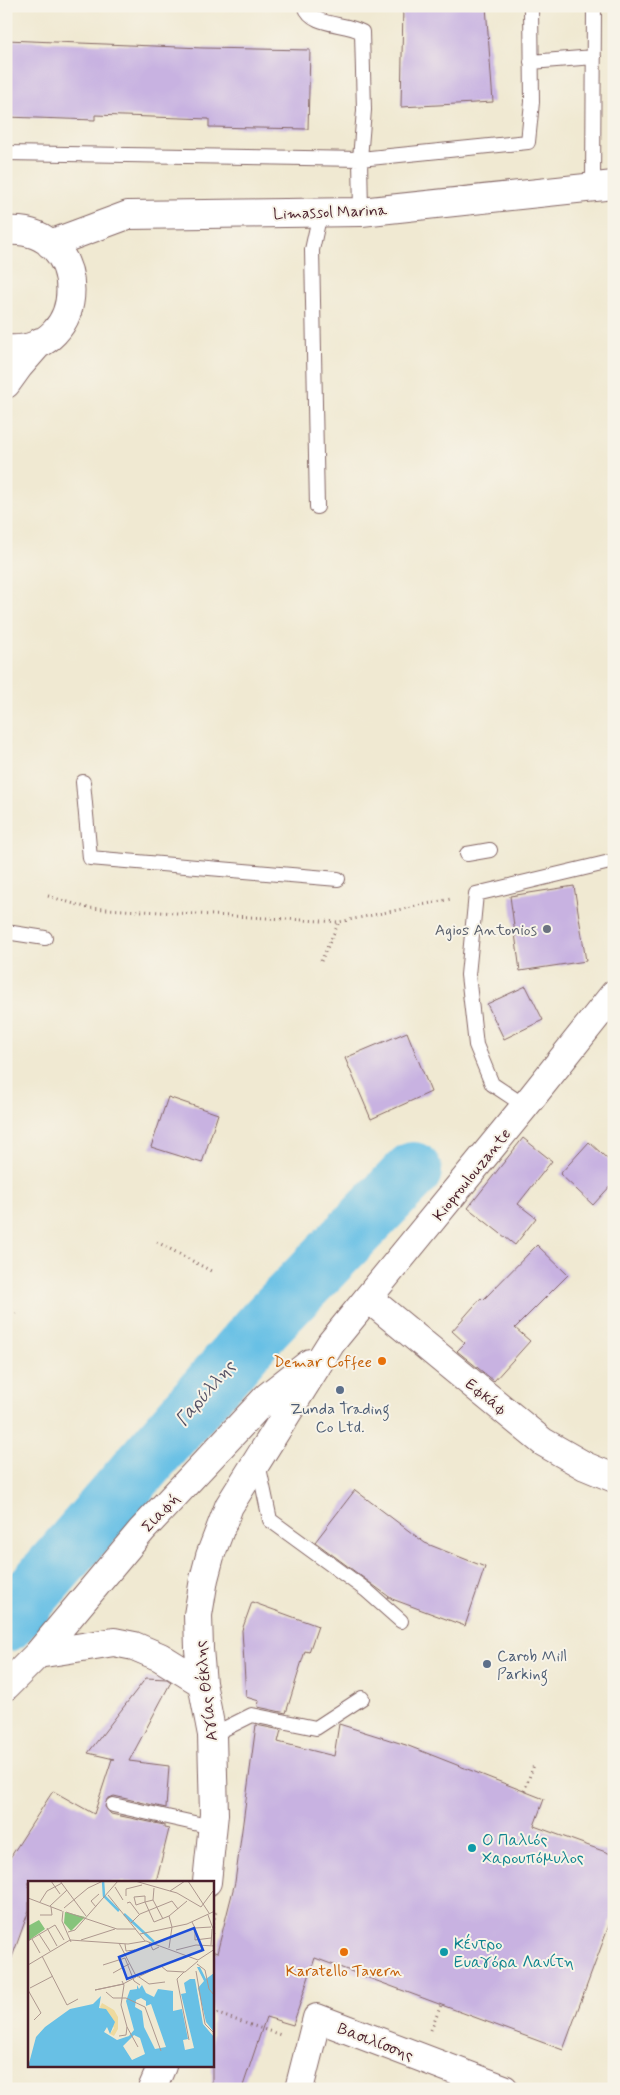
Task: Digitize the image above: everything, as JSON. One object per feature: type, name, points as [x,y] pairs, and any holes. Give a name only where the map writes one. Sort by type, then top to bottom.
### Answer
[{"type":"main road","name":"Limassol Marina","points":[[50,244],[128,215],[361,212],[604,185]]},
{"type":"main road","points":[[6,231],[30,233],[50,244],[64,261],[71,281],[70,302],[67,313],[56,330],[40,342],[6,384]]},
{"type":"main road","points":[[6,348],[22,348],[40,342]]},
{"type":"main road","name":"Kioproulouzante","points":[[326,1352],[614,994]]},
{"type":"main road","name":"Εφκάφ","points":[[369,1299],[543,1442],[585,1466],[614,1478]]},
{"type":"main road","name":"Αγίας Θέκλης","points":[[207,1881],[212,1827],[212,1735],[202,1683],[199,1649],[198,1615],[204,1579],[210,1556],[229,1506],[326,1352]]},
{"type":"main road","name":"Σιαφή","points":[[6,1686],[38,1654],[142,1530],[266,1398],[326,1352]]},
{"type":"main road","points":[[38,1654],[114,1642],[134,1646],[156,1664],[202,1683]]},
{"type":"main road","name":"Βασιλίσσης","points":[[299,2089],[317,2018],[504,2089]]},
{"type":"main road","points":[[152,2089],[161,2068]]},
{"type":"lane","points":[[305,6],[306,11],[321,22],[352,27],[362,32],[364,110],[360,160],[361,212]]},
{"type":"lane","points":[[6,153],[360,160],[528,142],[532,102],[531,6]]},
{"type":"lane","points":[[594,6],[594,57],[604,185]]},
{"type":"lane","points":[[531,62],[594,57]]},
{"type":"lane","points":[[317,507],[312,250],[320,213]]},
{"type":"lane","points":[[84,782],[90,858],[338,878]]},
{"type":"lane","points":[[466,854],[490,850]]},
{"type":"lane","points":[[525,1106],[492,1084],[476,1044],[468,975],[476,894],[614,861]]},
{"type":"lane","points":[[6,932],[46,938]]},
{"type":"lane","points":[[258,1461],[270,1520],[366,1590],[401,1620]]},
{"type":"lane","points":[[212,1735],[252,1715],[316,1728],[362,1698]]},
{"type":"lane","points":[[113,1805],[212,1827]]},
{"type":"path","points":[[48,896],[88,908],[339,922],[411,905],[476,894]]},
{"type":"path","points":[[321,960],[339,922]]},
{"type":"path","points":[[157,1242],[213,1272]]},
{"type":"path","points":[[6,1316],[16,1314]]},
{"type":"path","points":[[524,1791],[534,1765]]},
{"type":"path","points":[[214,2013],[310,2045]]},
{"type":"building","points":[[403,6],[486,6],[493,102],[401,107]]},
{"type":"building","points":[[6,40],[203,48],[310,50],[308,129],[209,127],[209,119],[95,115],[95,120],[6,117]]},
{"type":"building","name":"Agios Antonios","points":[[574,886],[586,961],[520,971],[510,896]]},
{"type":"building","points":[[526,986],[543,1020],[504,1039],[487,1004]]},
{"type":"building","points":[[407,1032],[431,1092],[371,1119],[345,1058]]},
{"type":"building","points":[[168,1097],[218,1114],[202,1163],[151,1147]]},
{"type":"building","points":[[523,1138],[552,1161],[518,1204],[536,1218],[515,1245],[468,1208]]},
{"type":"building","points":[[589,1142],[614,1165],[614,1182],[593,1205],[560,1174]]},
{"type":"building","points":[[537,1245],[568,1275],[515,1328],[530,1341],[494,1381],[457,1351],[465,1343],[452,1331],[481,1298],[483,1300]]},
{"type":"building","points":[[355,1490],[425,1543],[485,1567],[465,1626],[392,1599],[315,1542]]},
{"type":"building","points":[[252,1602],[318,1626],[309,1652],[305,1651],[286,1713],[258,1707],[259,1701],[246,1697],[242,1630]]},
{"type":"building","points":[[146,1678],[167,1679],[171,1682],[129,1761],[169,1766],[166,1808],[114,1796],[107,1799],[105,1807],[111,1814],[164,1825],[164,1828],[169,1829],[156,1881],[28,1881],[28,1913],[10,1963],[6,1962],[6,1864],[53,1791],[94,1814],[112,1759],[114,1759],[88,1753]]},
{"type":"building","points":[[339,1724],[406,1745],[544,1799],[534,1826],[614,1855],[614,1912],[563,2050],[315,1958],[293,2025],[266,2017],[242,2089],[212,2089],[212,2068],[214,2068],[214,1952],[217,1953],[235,1882],[256,1725],[281,1730],[278,1742],[334,1756]]},
{"type":"waterway","name":"Γαρύλλης","points":[[6,1623],[264,1325],[413,1171]]},
{"type":"place","name":"Agios Antonios","points":[[547,929]]},
{"type":"place","name":"Demar Coffee","points":[[382,1361]]},
{"type":"place","name":"Zunda Trading Co Ltd.","points":[[340,1390]]},
{"type":"place","name":"Carob Mill Parking","points":[[487,1664]]},
{"type":"place","name":"Ο Παλιός Χαρουπόμυλος","points":[[472,1848]]},
{"type":"place","name":"Karatello Tavern","points":[[344,1952]]},
{"type":"place","name":"Κέντρο Ευαγόρα Λανίτη","points":[[444,1952]]}]
